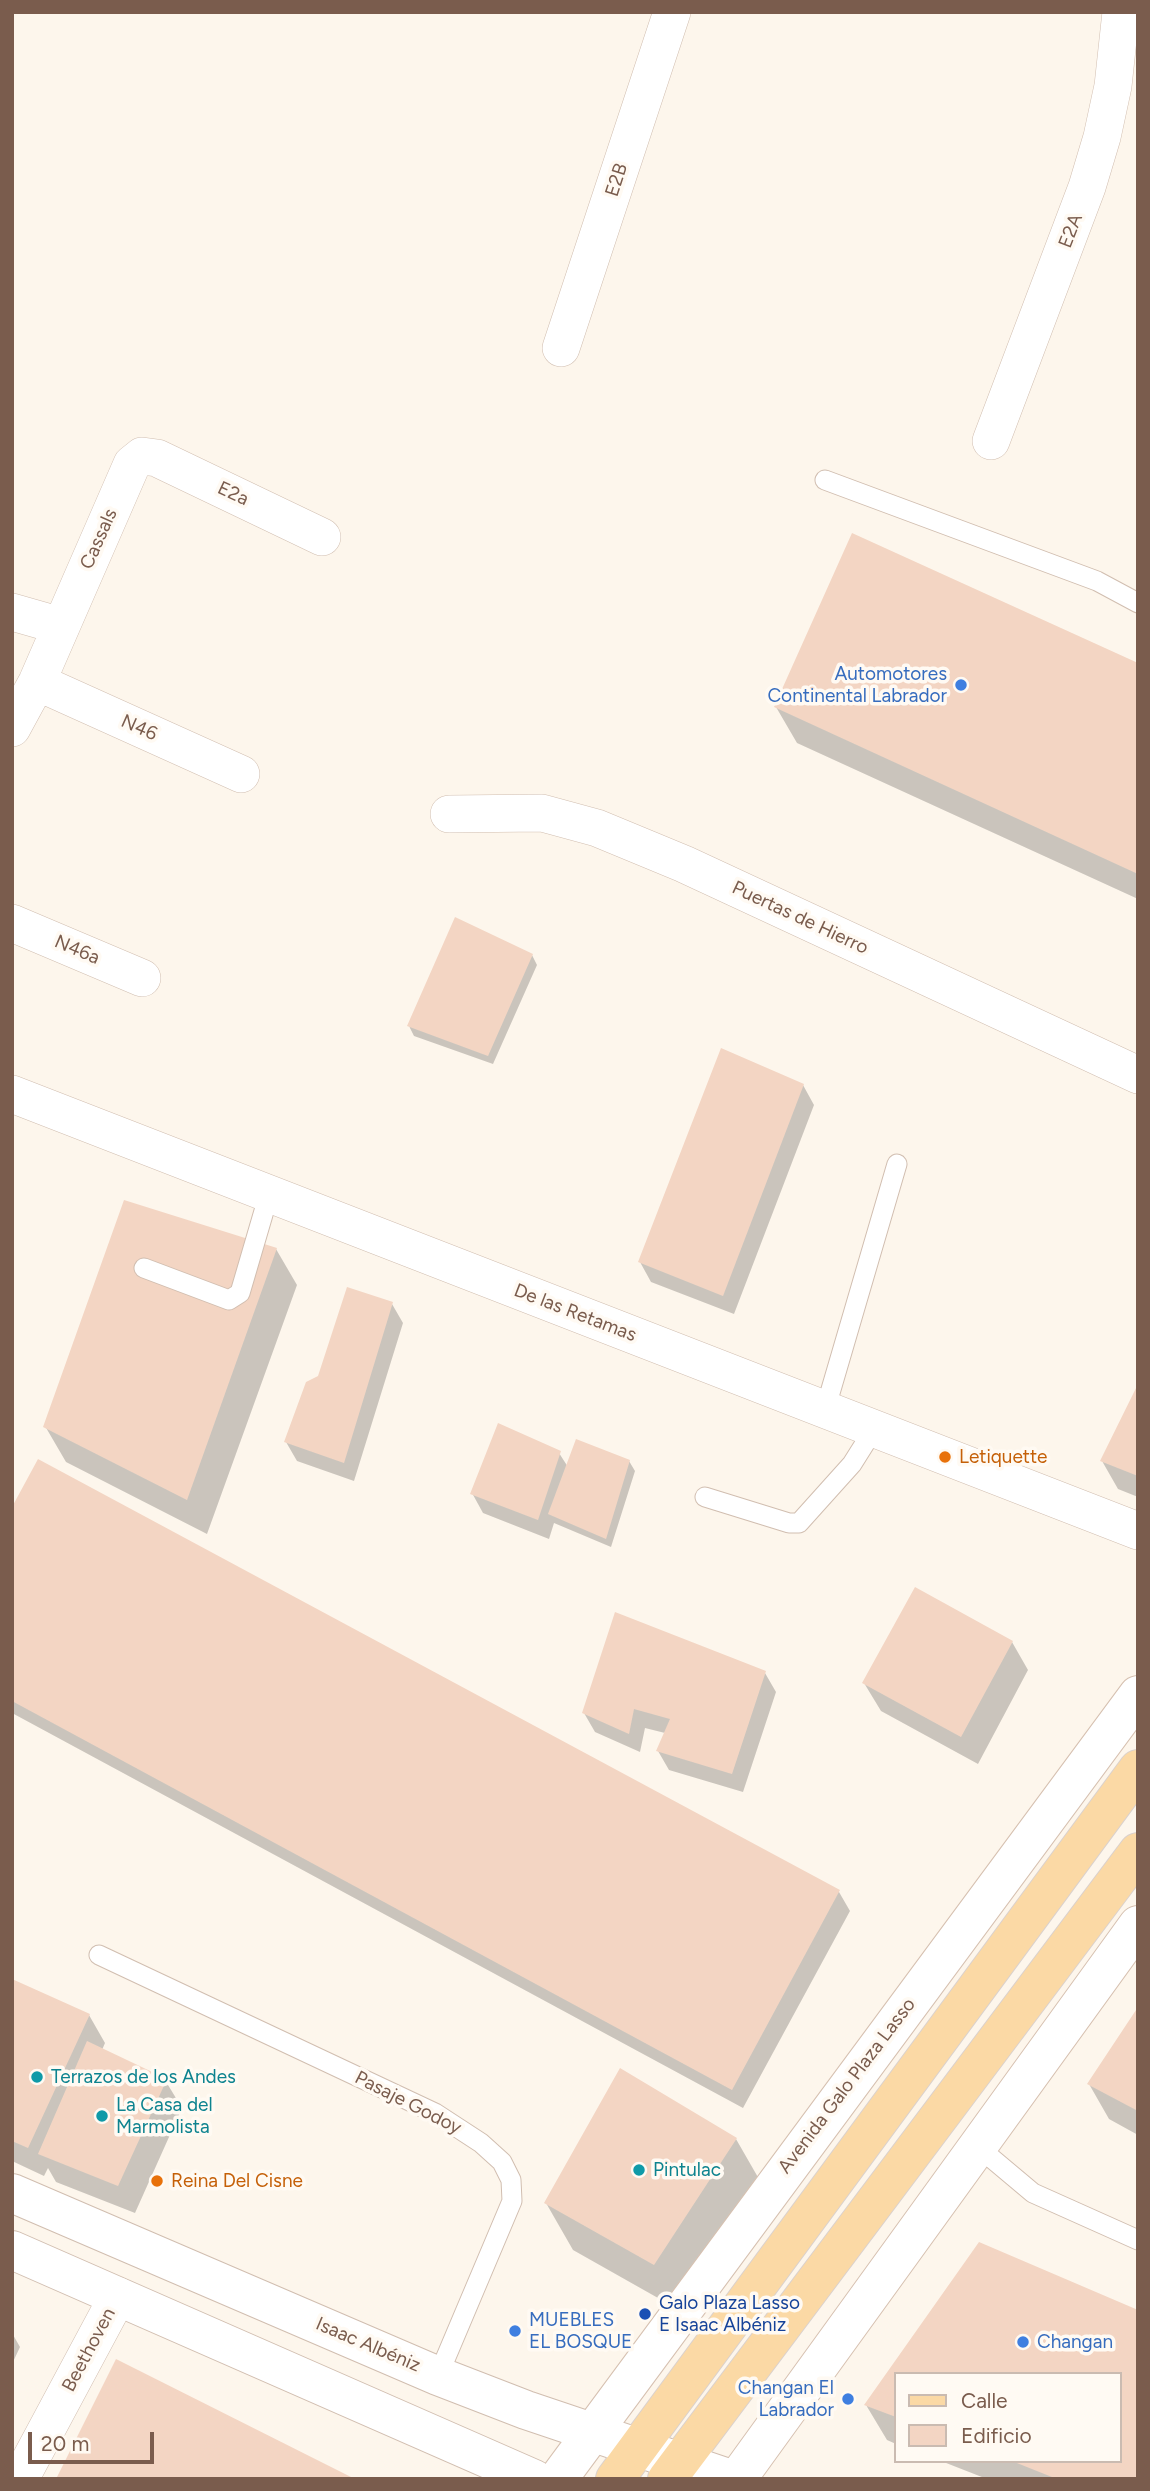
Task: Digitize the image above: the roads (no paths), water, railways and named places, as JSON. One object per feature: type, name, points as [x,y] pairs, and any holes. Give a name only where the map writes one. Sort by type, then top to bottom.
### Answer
[{"type":"main road","name":"Avenida Galo Plaza Lasso","points":[[558,2479],[1138,1695]]},
{"type":"main road","points":[[615,2479],[1138,1769]]},
{"type":"main road","points":[[673,2470],[1138,1852]]},
{"type":"main road","points":[[737,2479],[1138,1925]]},
{"type":"main road","name":"Isaac Albéniz","points":[[12,2193],[438,2376],[637,2447],[673,2470],[731,2479]]},
{"type":"main road","points":[[12,2250],[534,2479]]},
{"type":"street","name":"E2B","points":[[561,348],[672,12]]},
{"type":"street","name":"E2A","points":[[991,441],[1087,187],[1113,86],[1121,12]]},
{"type":"street","name":"E2a","points":[[142,456],[157,458],[323,537]]},
{"type":"street","name":"Cassals","points":[[12,728],[37,682],[132,464],[142,456]]},
{"type":"street","points":[[12,612],[61,626]]},
{"type":"street","name":"N46","points":[[37,682],[241,774]]},
{"type":"street","name":"Puertas de Hierro","points":[[449,814],[542,813],[597,828],[684,864],[1138,1075]]},
{"type":"street","name":"N46a","points":[[12,923],[142,978]]},
{"type":"street","name":"De las Retamas","points":[[12,1094],[1138,1531]]},
{"type":"street","name":"Beethoven","points":[[20,2479],[118,2296]]},
{"type":"lane","points":[[825,480],[1097,582],[1138,603]]},
{"type":"lane","points":[[825,1410],[897,1164]]},
{"type":"lane","points":[[144,1268],[229,1300],[240,1293],[269,1194]]},
{"type":"lane","points":[[705,1497],[789,1523],[799,1523],[852,1464],[874,1429]]},
{"type":"lane","name":"Pasaje Godoy","points":[[99,1955],[435,2112],[481,2143],[502,2162],[511,2180],[512,2201],[438,2376]]},
{"type":"lane","points":[[977,2146],[1032,2193],[1138,2240]]},
{"type":"place","name":"Automotores Continental Labrador","points":[[961,685]]},
{"type":"place","name":"Letiquette","points":[[945,1457]]},
{"type":"place","name":"Terrazos de los Andes","points":[[37,2077]]},
{"type":"place","name":"La Casa del Marmolista","points":[[102,2116]]},
{"type":"place","name":"Pintulac","points":[[639,2170]]},
{"type":"place","name":"Reina Del Cisne","points":[[157,2181]]},
{"type":"place","name":"Galo Plaza Lasso E Isaac Albéniz","points":[[645,2314]]},
{"type":"place","name":"MUEBLES EL BOSQUE","points":[[515,2331]]},
{"type":"place","name":"Changan","points":[[1023,2342]]},
{"type":"place","name":"Changan El Labrador","points":[[848,2399]]}]
